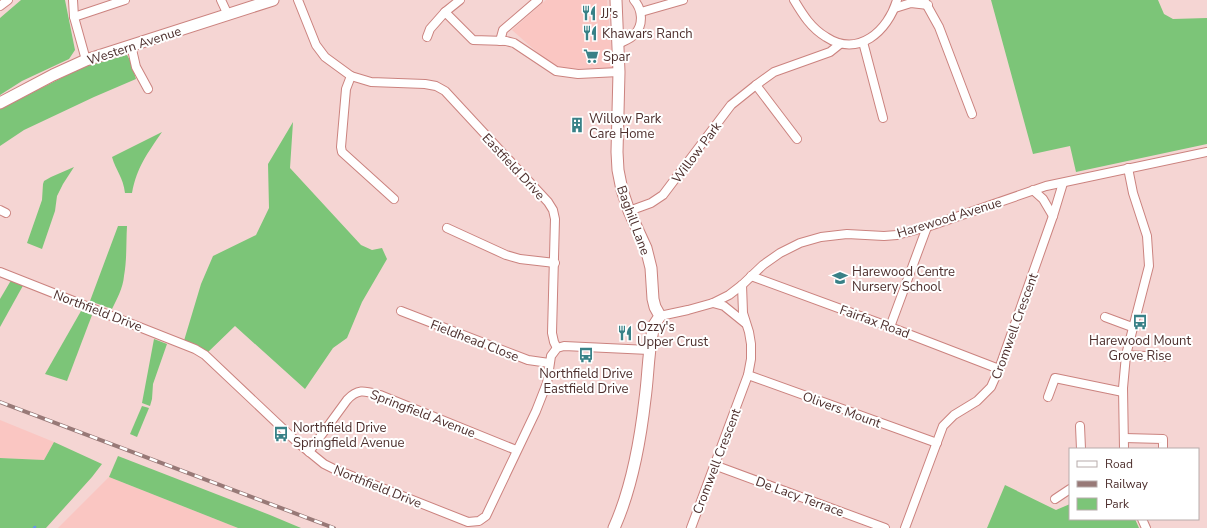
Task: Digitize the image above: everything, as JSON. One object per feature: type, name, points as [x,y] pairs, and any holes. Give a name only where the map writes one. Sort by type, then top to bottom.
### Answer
[{"type":"street","points":[[0,6],[8,0]]},
{"type":"street","points":[[73,0],[74,17],[86,60]]},
{"type":"street","points":[[74,17],[123,0]]},
{"type":"street","points":[[221,0],[228,15]]},
{"type":"street","name":"Western Avenue","points":[[0,103],[53,75],[86,60],[274,0]]},
{"type":"street","name":"Eastfield Drive","points":[[298,0],[316,45],[325,57],[351,76],[372,82],[425,84],[436,86],[445,91],[548,202],[553,210],[555,219],[552,333],[557,348]]},
{"type":"street","points":[[427,37],[430,29],[445,12],[460,0]]},
{"type":"street","points":[[500,41],[503,30],[538,0]]},
{"type":"street","name":"Baghill Lane","points":[[616,0],[619,72],[618,170],[622,190],[629,211],[646,248],[651,268],[653,299],[660,316]]},
{"type":"street","points":[[618,44],[628,40],[636,34],[639,29],[641,21],[640,12],[638,4],[634,0]]},
{"type":"street","points":[[640,12],[683,0]]},
{"type":"street","points":[[794,0],[805,18],[814,28],[826,38],[840,44]]},
{"type":"street","name":"Willow Park","points":[[629,211],[651,202],[663,195],[731,105],[756,85],[774,72],[830,52],[840,44],[852,45],[870,39],[887,23],[898,0]]},
{"type":"street","points":[[895,8],[910,3],[926,3],[939,27],[972,114]]},
{"type":"street","points":[[445,12],[473,40],[514,43],[556,71],[578,74],[619,72]]},
{"type":"street","points":[[863,42],[883,118]]},
{"type":"street","points":[[131,45],[136,67],[148,88]]},
{"type":"street","points":[[351,76],[346,89],[341,147],[342,152],[394,199]]},
{"type":"street","points":[[756,85],[797,139]]},
{"type":"street","name":"Harewood Avenue","points":[[660,316],[713,303],[729,295],[780,253],[800,243],[821,237],[846,234],[884,236],[897,235],[926,228],[1033,190],[1128,168],[1207,152]]},
{"type":"street","points":[[1124,448],[1123,392],[1126,355],[1132,327],[1148,275],[1149,251],[1146,229],[1133,193],[1128,168]]},
{"type":"street","name":"Cromwell Crescent","points":[[905,528],[943,426],[954,415],[977,401],[991,387],[999,369],[1053,216],[1063,183]]},
{"type":"street","points":[[1033,190],[1043,199],[1053,216]]},
{"type":"street","points":[[447,228],[506,255],[520,259],[555,263]]},
{"type":"street","points":[[890,327],[926,228]]},
{"type":"street","name":"Northfield Drive","points":[[0,272],[58,296],[177,341],[205,355],[309,452],[324,464],[468,522],[479,521],[486,516],[493,503],[516,450],[536,411],[547,383],[551,356],[557,348]]},
{"type":"street","name":"Fairfax Road","points":[[751,276],[999,369]]},
{"type":"street","name":"Cromwell Crescent","points":[[691,528],[748,375],[752,359],[749,332],[742,301],[742,285]]},
{"type":"street","points":[[713,303],[724,306],[746,324]]},
{"type":"street","name":"Fieldhead Close","points":[[401,311],[528,360],[549,363]]},
{"type":"street","points":[[614,528],[629,488],[637,455],[645,400],[649,350],[654,325],[660,316]]},
{"type":"street","points":[[1105,317],[1132,327]]},
{"type":"street","points":[[557,348],[564,346],[649,350]]},
{"type":"street","points":[[1126,355],[1164,357]]},
{"type":"street","name":"Olivers Mount","points":[[748,375],[937,443]]},
{"type":"street","points":[[1048,397],[1055,378],[1123,392]]},
{"type":"street","name":"Springfield Avenue","points":[[309,452],[352,394],[360,391],[368,391],[380,395],[516,450]]},
{"type":"street","points":[[1080,426],[1081,448]]},
{"type":"street","points":[[1124,438],[1163,439],[1163,448]]},
{"type":"street","name":"De Lacy Terrace","points":[[714,464],[885,528]]},
{"type":"street","points":[[1055,499],[1069,490]]},
{"type":"shaded area","points":[[546,0],[607,0],[613,68],[564,69],[546,60],[512,30]]},
{"type":"shaded area","points":[[0,420],[54,442],[44,460],[0,458]]},
{"type":"shaded area","points":[[109,477],[238,528],[58,528]]},
{"type":"green space","points":[[21,0],[65,0],[75,50],[69,59],[22,81],[0,95],[0,18]]},
{"type":"green space","points":[[991,0],[1158,0],[1164,14],[1173,19],[1207,18],[1207,144],[1076,172],[1070,146],[1033,154]]},
{"type":"green space","points":[[127,55],[131,62],[136,79],[24,130],[0,146],[0,109],[83,67]]},
{"type":"green space","points":[[293,122],[290,168],[361,245],[372,250],[382,248],[387,259],[362,302],[347,338],[333,348],[305,389],[235,326],[205,355],[183,344],[201,284],[213,256],[256,235],[269,208],[268,164]]},
{"type":"green space","points":[[162,132],[147,154],[140,168],[132,193],[125,193],[123,183],[112,157]]},
{"type":"green space","points":[[74,167],[57,196],[55,211],[42,249],[27,243],[42,200],[44,181]]},
{"type":"green space","points":[[118,226],[127,226],[126,264],[120,293],[112,309],[90,301]]},
{"type":"green space","points":[[13,277],[25,282],[0,327],[0,299]]},
{"type":"green space","points":[[81,311],[92,315],[67,381],[45,374]]},
{"type":"green space","points":[[154,339],[167,344],[153,384],[150,406],[142,403]]},
{"type":"green space","points":[[142,406],[149,408],[137,437],[130,434]]},
{"type":"green space","points":[[54,442],[102,464],[46,528],[0,528],[0,458],[44,460]]},
{"type":"green space","points":[[118,456],[301,528],[238,528],[109,477]]},
{"type":"green space","points":[[1005,485],[1056,510],[1069,504],[1069,520],[1135,520],[1139,528],[987,528]]},
{"type":"railway","points":[[0,402],[334,528]]},
{"type":"place","name":"JJ's","points":[[589,13]]},
{"type":"place","name":"Khawars Ranch","points":[[590,33]]},
{"type":"place","name":"Spar","points":[[591,56]]},
{"type":"place","name":"Willow Park Care Home","points":[[577,125]]},
{"type":"place","name":"Harewood Centre Nursery School","points":[[840,278]]},
{"type":"place","name":"Harewood Mount Grove Rise","points":[[1140,322]]},
{"type":"place","name":"Ozzy's Upper Crust","points":[[625,333]]},
{"type":"place","name":"Northfield Drive Eastfield Drive","points":[[586,355]]},
{"type":"place","name":"Northfield Drive Springfield Avenue","points":[[281,434]]}]
